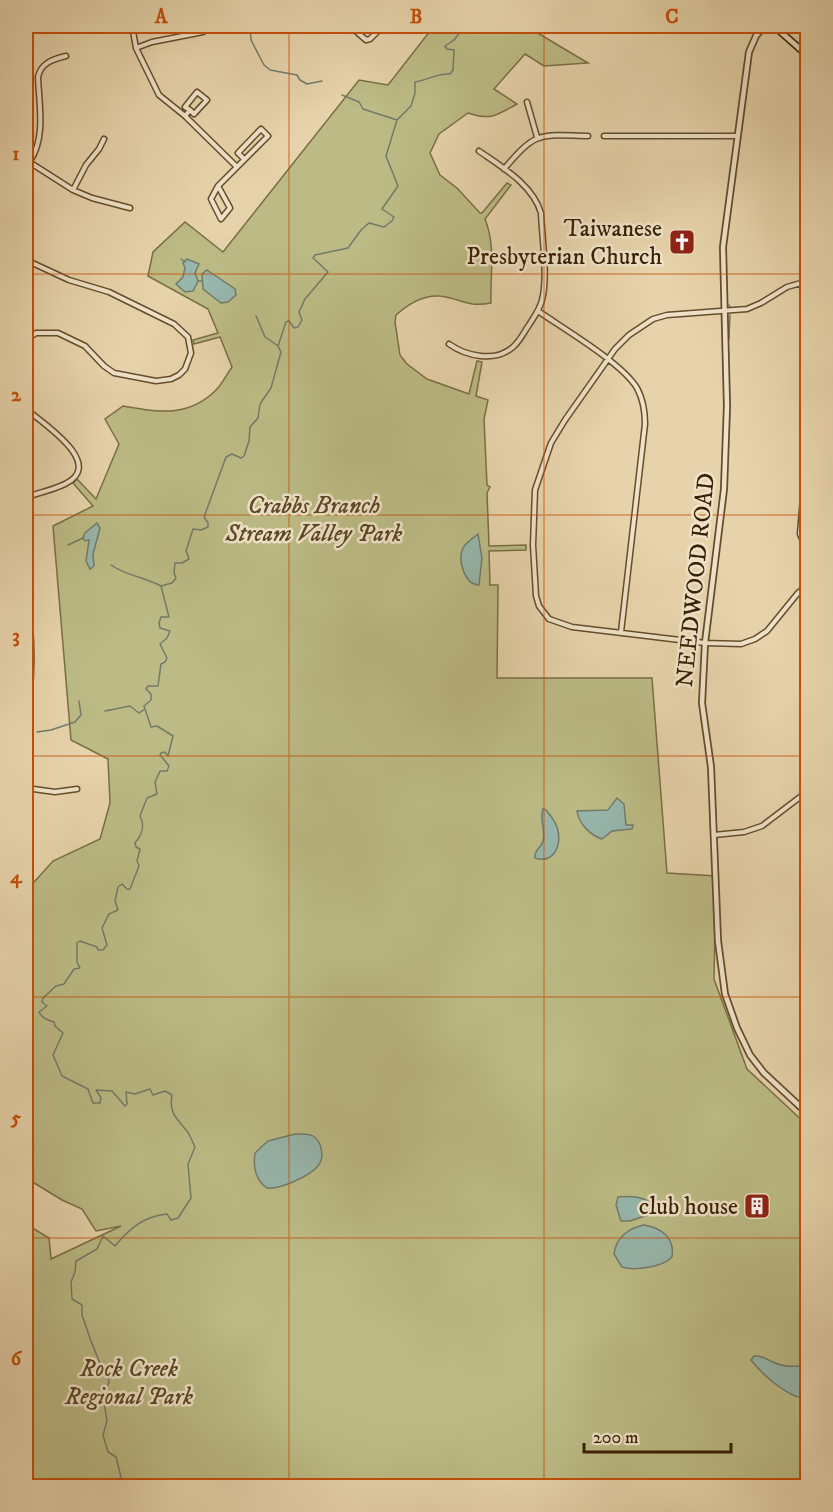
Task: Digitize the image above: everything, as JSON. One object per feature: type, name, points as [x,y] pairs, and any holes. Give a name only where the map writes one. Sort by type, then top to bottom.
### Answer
[{"type":"main road","points":[[774,26],[807,56]]},
{"type":"street","points":[[132,26],[136,48],[159,95],[185,116],[237,167]]},
{"type":"street","points":[[136,48],[152,42],[203,32],[203,26]]},
{"type":"street","points":[[350,26],[366,40],[383,26]]},
{"type":"street","name":"NEEDWOOD ROAD","points":[[764,26],[756,36],[749,52],[723,247],[727,406],[724,489],[705,643],[702,703],[711,767],[718,941],[725,994],[750,1055],[764,1073],[807,1114]]},
{"type":"street","points":[[66,56],[47,63],[40,70],[38,77],[38,146],[28,160],[73,190],[92,198],[130,208]]},
{"type":"street","points":[[197,92],[207,100],[194,114],[190,110],[185,107],[197,92]]},
{"type":"street","points":[[527,102],[537,137]]},
{"type":"street","points":[[185,116],[190,110]]},
{"type":"street","points":[[218,186],[230,208],[221,219],[212,199],[218,186],[268,136],[261,129],[238,153],[244,159]]},
{"type":"street","points":[[504,169],[525,144],[537,137],[545,135],[588,136]]},
{"type":"street","points":[[604,136],[737,136]]},
{"type":"street","points":[[73,190],[86,165],[104,139]]},
{"type":"street","points":[[449,344],[460,352],[486,357],[499,355],[511,349],[520,339],[542,302],[544,289],[541,213],[532,194],[479,151]]},
{"type":"street","points":[[26,260],[48,272],[110,292],[174,324],[188,337],[191,353],[185,369],[178,375],[171,379],[156,381],[114,373],[85,346],[58,333],[36,333],[26,340]]},
{"type":"street","points":[[807,281],[787,287],[747,309],[676,313],[653,319],[629,335],[615,349],[551,443],[536,489],[533,545],[536,596],[539,606],[549,619],[572,627],[705,643],[741,644],[767,631],[807,585]]},
{"type":"street","points":[[801,283],[807,308]]},
{"type":"street","points":[[538,311],[627,375],[636,386],[645,411],[621,632]]},
{"type":"street","points":[[26,409],[66,442],[75,453],[78,464],[69,482],[26,497]]},
{"type":"street","points":[[807,436],[800,534],[807,554]]},
{"type":"street","points":[[26,602],[30,633],[26,721]]},
{"type":"street","points":[[26,788],[55,792],[77,789]]},
{"type":"street","points":[[714,835],[744,832],[762,826],[807,791]]},
{"type":"green space","points":[[434,26],[526,26],[588,63],[544,66],[525,54],[494,89],[517,104],[494,116],[483,117],[468,113],[439,134],[430,153],[440,175],[457,188],[480,213],[507,183],[511,185],[485,219],[491,250],[491,303],[469,304],[433,296],[410,304],[396,315],[400,355],[407,364],[427,379],[469,394],[477,361],[482,362],[476,396],[488,400],[484,419],[487,485],[490,487],[487,493],[489,546],[526,545],[526,550],[489,551],[490,585],[498,585],[497,678],[652,678],[667,873],[716,876],[714,979],[747,1069],[807,1125],[807,1486],[26,1486],[26,1224],[49,1238],[51,1259],[121,1226],[96,1231],[82,1209],[62,1200],[26,1178],[26,891],[53,861],[100,839],[110,803],[108,759],[71,740],[53,526],[93,506],[73,483],[77,479],[96,499],[119,444],[105,419],[123,406],[172,411],[195,405],[216,390],[232,367],[220,337],[194,344],[193,340],[218,333],[208,309],[148,276],[153,252],[185,222],[223,252],[359,80],[388,85]]},
{"type":"water","points":[[187,259],[199,264],[195,273],[198,281],[193,291],[185,292],[176,284],[183,277],[185,268],[183,263]]},
{"type":"water","points":[[207,270],[235,289],[236,295],[228,302],[221,303],[203,289],[202,274]]},
{"type":"water","points":[[97,523],[100,528],[93,554],[94,566],[90,569],[86,561],[89,540],[85,541],[83,538],[85,533]]},
{"type":"water","points":[[478,534],[482,558],[479,585],[474,584],[466,576],[461,559],[464,546]]},
{"type":"water","points":[[617,798],[624,804],[626,825],[633,825],[632,829],[612,831],[602,839],[589,832],[577,811],[608,810]]},
{"type":"water","points":[[543,809],[555,822],[559,837],[557,848],[547,859],[535,858],[543,841]]},
{"type":"water","points":[[295,1134],[309,1134],[319,1142],[322,1150],[320,1163],[314,1170],[294,1182],[267,1188],[256,1173],[255,1153],[268,1141]]},
{"type":"water","points":[[618,1197],[641,1198],[653,1205],[654,1213],[630,1221],[621,1221],[616,1205]]},
{"type":"water","points":[[644,1225],[662,1231],[666,1235],[671,1244],[672,1257],[648,1267],[634,1269],[622,1267],[614,1254],[617,1243],[628,1231]]},
{"type":"water","points":[[754,1356],[785,1366],[807,1365],[807,1399],[793,1395],[770,1380],[751,1360]]},
{"type":"waterway","points":[[250,26],[251,40],[264,65],[270,70],[297,75],[307,84],[322,81]]},
{"type":"waterway","points":[[112,1486],[121,1477],[116,1457],[108,1452],[103,1435],[107,1421],[103,1396],[109,1382],[91,1341],[82,1315],[82,1305],[72,1299],[71,1282],[76,1261],[97,1249],[103,1236],[115,1246],[132,1229],[151,1217],[167,1214],[171,1220],[178,1218],[191,1198],[188,1164],[195,1147],[189,1134],[173,1113],[172,1095],[165,1091],[153,1095],[150,1089],[135,1094],[126,1092],[127,1104],[125,1106],[112,1091],[96,1090],[101,1098],[100,1103],[93,1103],[88,1089],[62,1076],[53,1055],[63,1033],[54,1022],[45,1019],[39,1012],[47,1006],[42,1002],[43,998],[56,986],[64,984],[74,969],[80,968],[77,962],[77,943],[80,941],[97,947],[98,950],[103,950],[107,945],[102,928],[109,914],[118,910],[115,901],[118,887],[122,884],[130,889],[139,866],[137,861],[140,849],[135,843],[142,830],[140,816],[147,798],[157,794],[155,782],[160,771],[167,771],[169,766],[160,755],[165,752],[168,756],[173,736],[157,726],[151,727],[144,706],[151,700],[151,694],[146,689],[148,686],[158,686],[161,664],[167,658],[160,644],[167,638],[170,631],[160,628],[161,617],[169,617],[161,586],[172,583],[176,578],[175,563],[182,563],[189,559],[186,551],[193,529],[201,530],[208,527],[204,517],[226,457],[232,454],[241,458],[244,456],[249,441],[250,427],[258,418],[260,404],[271,388],[281,352],[278,346],[286,322],[289,321],[294,328],[298,327],[302,320],[299,312],[305,299],[328,272],[313,258],[315,255],[348,248],[369,223],[384,227],[392,221],[394,217],[382,209],[398,186],[386,156],[397,120],[411,106],[415,93],[415,82],[450,74],[453,70],[454,50],[447,49],[445,46],[454,40],[465,26]]},
{"type":"waterway","points":[[342,95],[359,102],[363,109],[397,120]]},
{"type":"waterway","points":[[181,259],[185,262]]},
{"type":"waterway","points":[[729,339],[730,315]]},
{"type":"waterway","points":[[256,316],[265,337],[277,345]]},
{"type":"waterway","points":[[68,545],[83,538]]},
{"type":"waterway","points":[[111,565],[123,572],[161,586]]},
{"type":"waterway","points":[[37,732],[75,722],[81,715],[79,701]]},
{"type":"waterway","points":[[105,711],[130,706],[139,713],[145,709]]},
{"type":"place","name":"Taiwanese Presbyterian Church","points":[[682,242]]},
{"type":"place","name":"club house","points":[[757,1206]]},
{"type":"park label","name":"Crabbs Branch Stream Valley Park","points":[[314,519]]},
{"type":"park label","name":"Rock Creek Regional Park","points":[[129,1382]]}]
